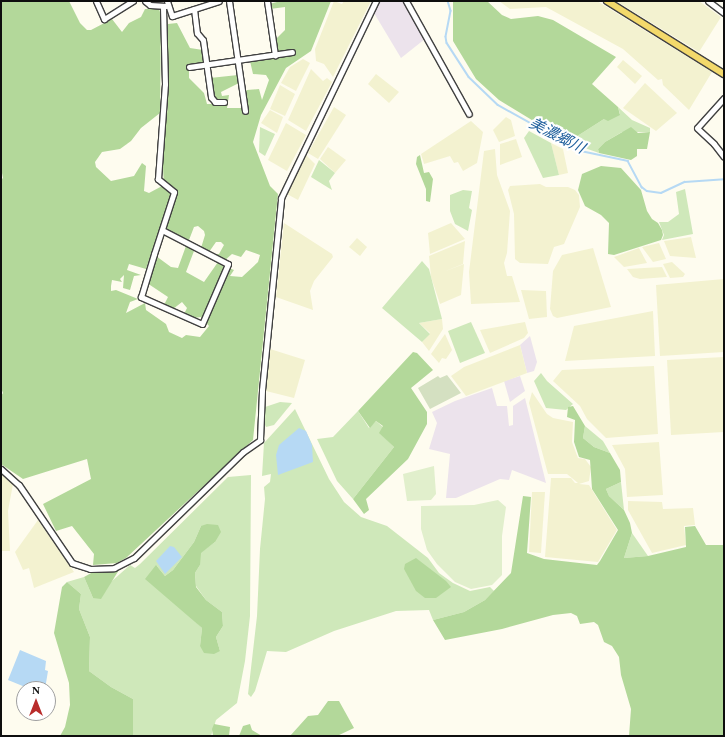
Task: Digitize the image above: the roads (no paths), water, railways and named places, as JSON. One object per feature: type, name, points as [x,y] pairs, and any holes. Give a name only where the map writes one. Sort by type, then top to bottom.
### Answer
[{"type":"main road","points":[[607,1],[724,74]]},
{"type":"street","points":[[96,1],[104,19],[132,1]]},
{"type":"street","points":[[145,1],[150,5],[166,4]]},
{"type":"street","points":[[163,19],[219,1]]},
{"type":"street","points":[[230,1],[245,111]]},
{"type":"street","points":[[267,1],[275,55]]},
{"type":"street","points":[[1,469],[18,485],[72,563],[83,568],[109,569],[130,562],[260,440],[262,390],[281,198],[376,1]]},
{"type":"street","points":[[406,1],[469,114]]},
{"type":"street","points":[[708,1],[724,13]]},
{"type":"street","points":[[166,4],[172,16]]},
{"type":"street","points":[[162,230],[228,264],[202,324],[141,297],[162,230],[174,192],[158,179],[165,84],[163,19],[166,4]]},
{"type":"street","points":[[194,9],[197,33],[203,40],[212,100],[224,102]]},
{"type":"street","points":[[189,67],[292,52]]},
{"type":"street","points":[[724,98],[697,128],[714,144],[724,157]]},
{"type":"water","points":[[299,428],[306,431],[312,445],[313,462],[278,475],[276,455],[279,445]]},
{"type":"water","points":[[170,546],[174,547],[182,557],[165,574],[156,561]]},
{"type":"water","points":[[20,650],[46,661],[45,670],[48,671],[46,681],[16,681],[16,683],[8,680]]},
{"type":"waterway","name":"美濃郷川","points":[[448,1],[451,11],[446,37],[447,43],[469,77],[498,105],[581,151],[628,161],[642,187],[647,191],[661,193],[685,182],[724,179]]},
{"type":"waterway","points":[[713,1],[724,10]]}]
